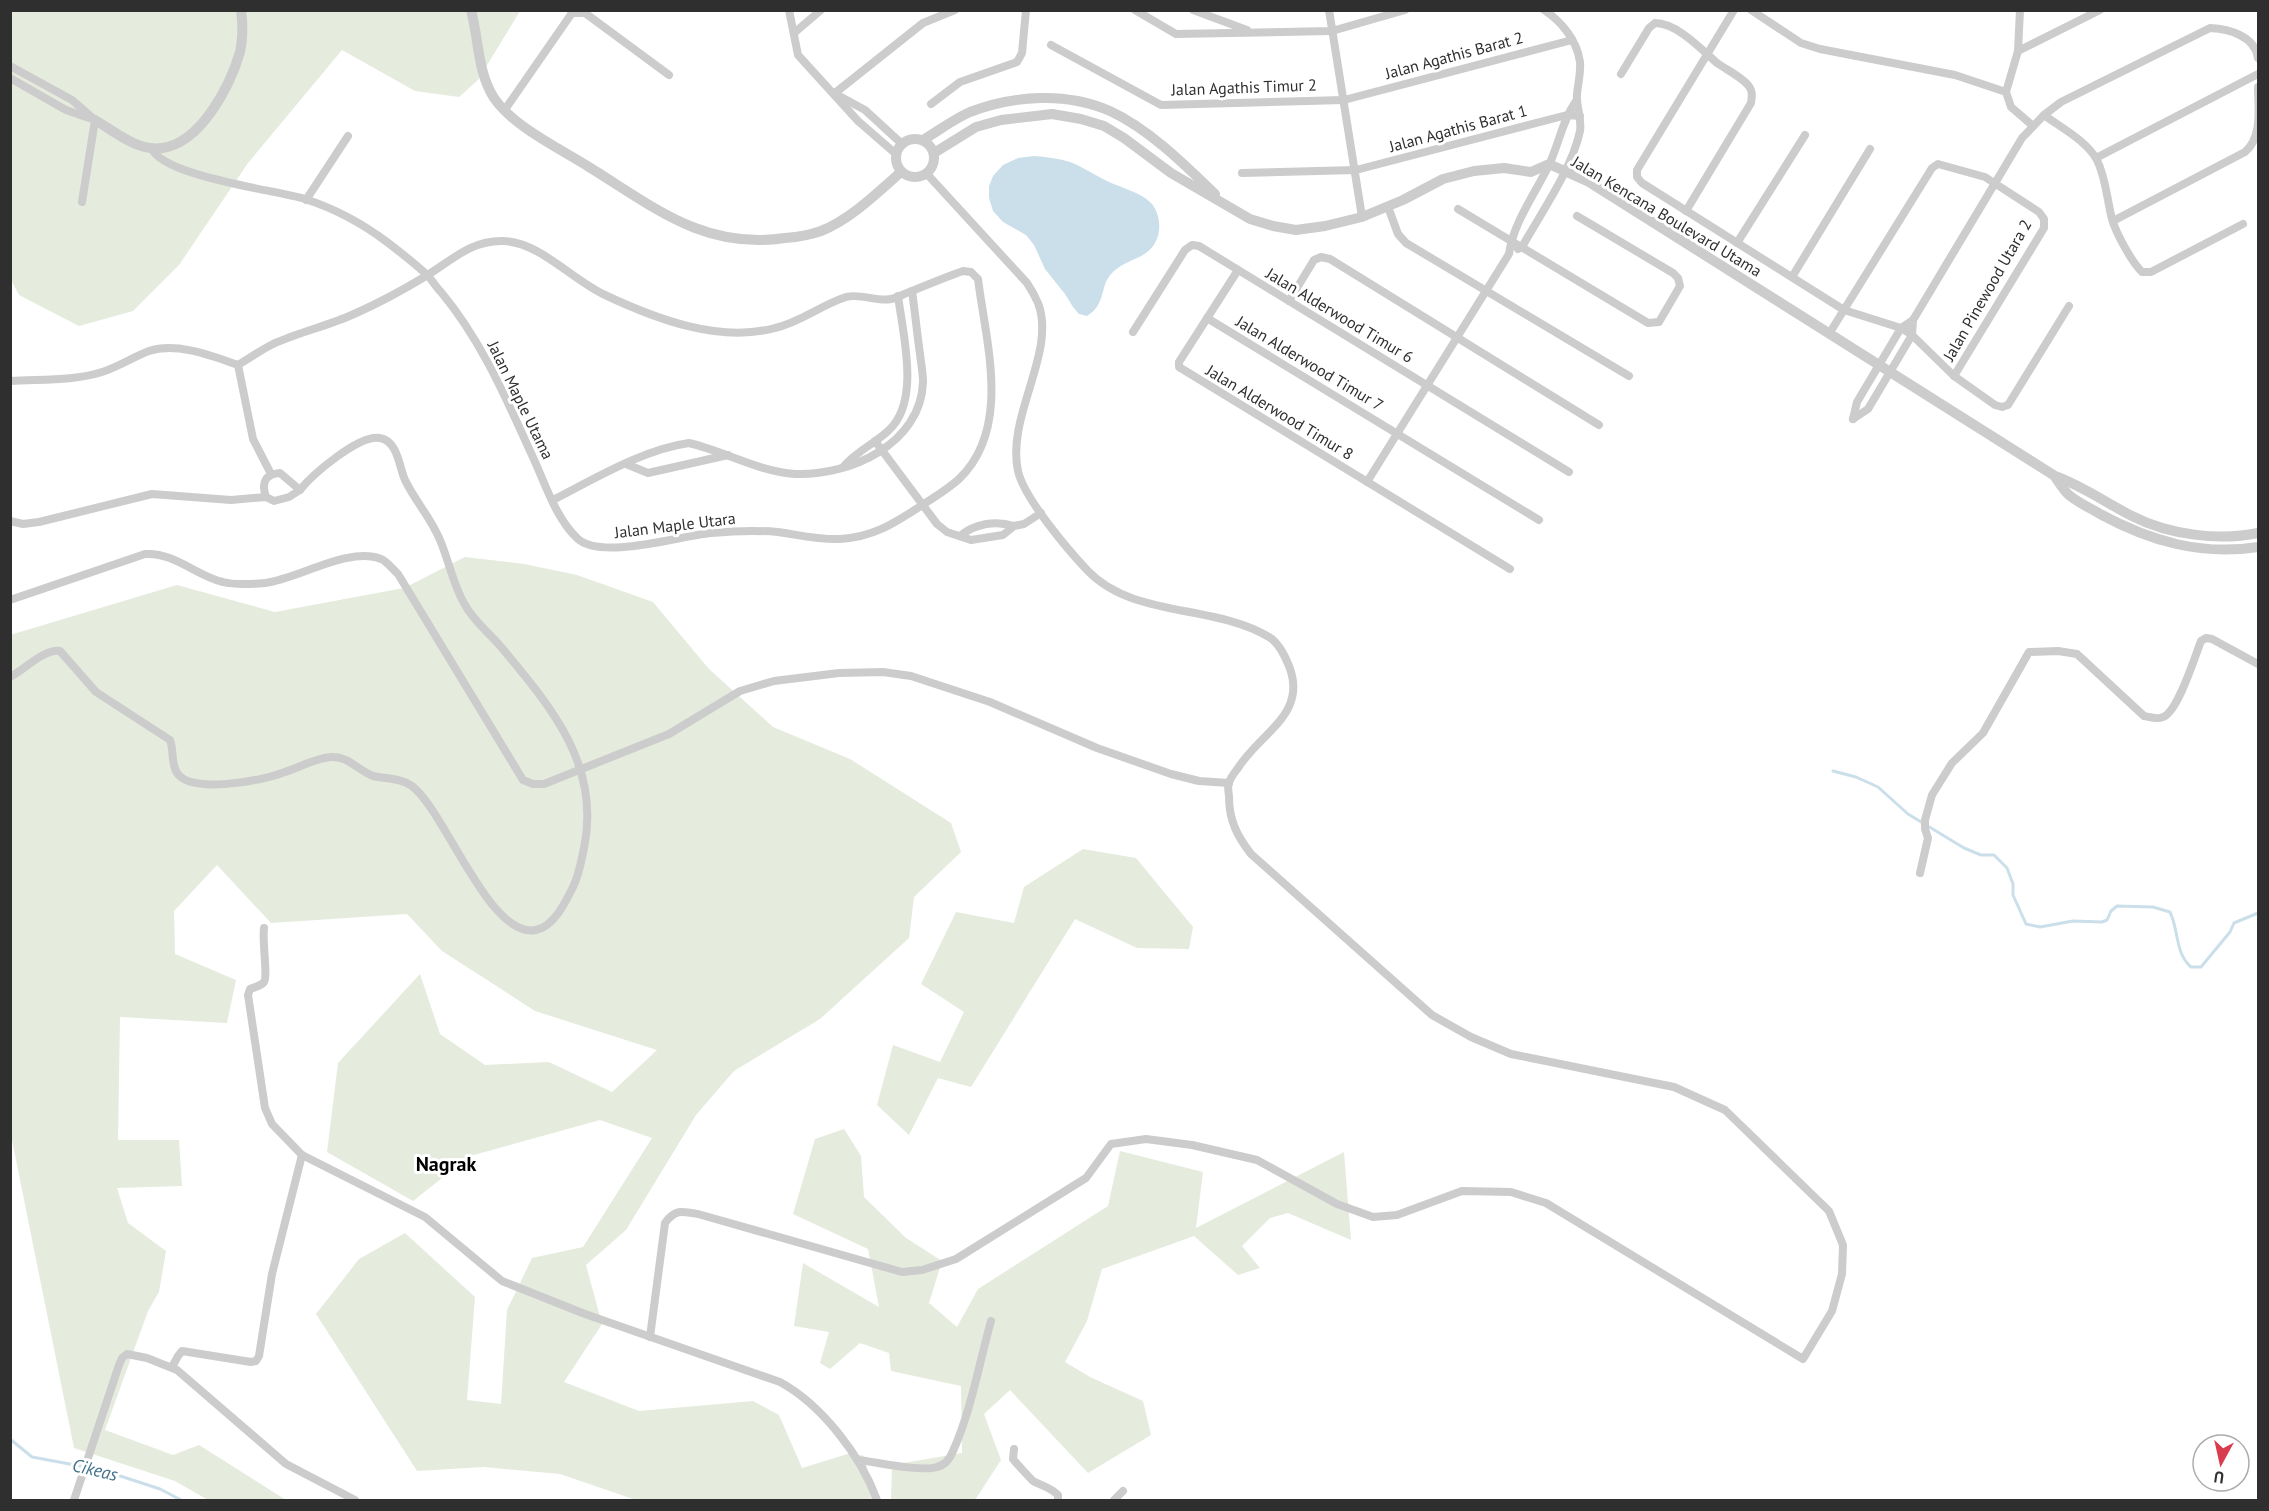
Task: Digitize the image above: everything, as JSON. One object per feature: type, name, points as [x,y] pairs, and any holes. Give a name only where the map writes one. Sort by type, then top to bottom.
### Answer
[{"type":"street","points":[[10,66],[72,100],[95,120],[136,144],[161,149],[180,142],[200,126],[214,106],[231,75],[240,50],[243,27],[241,10]]},
{"type":"street","points":[[471,10],[484,77],[493,96],[504,111],[530,130],[670,217],[701,232],[733,239],[765,241],[821,231],[846,217],[901,172]]},
{"type":"street","points":[[789,10],[798,55],[835,93],[858,121],[896,154]]},
{"type":"street","points":[[794,33],[821,10]]},
{"type":"street","points":[[835,93],[923,23],[955,10]]},
{"type":"street","points":[[931,104],[960,82],[1017,62],[1022,53],[1026,10]]},
{"type":"street","points":[[1135,10],[1176,34],[1332,31],[1399,11]]},
{"type":"street","points":[[1193,10],[1253,32]]},
{"type":"street","points":[[1329,10],[1362,217]]},
{"type":"street","points":[[1509,254],[1522,247],[1565,170],[1580,130],[1580,116],[1576,101],[1580,62],[1572,40],[1558,19],[1544,10]]},
{"type":"street","points":[[1734,10],[1637,170],[1637,177],[1642,183],[1844,310],[1901,328],[1954,376],[1995,405],[2002,407],[2008,405],[2069,306]]},
{"type":"street","points":[[1751,10],[1802,42],[1820,50],[1955,75],[2006,92]]},
{"type":"street","points":[[2020,10],[2018,51],[2006,92],[2011,107],[2032,126]]},
{"type":"street","points":[[2018,51],[2100,10]]},
{"type":"street","points":[[504,111],[572,13],[585,13],[669,75]]},
{"type":"street","points":[[1621,74],[1649,28],[1655,23],[1663,23],[1697,44],[1748,85],[1752,93],[1751,103],[1686,211]]},
{"type":"street","points":[[1913,320],[1912,336],[1868,409],[1853,419],[1857,402],[1901,328],[1913,320],[2032,126],[2044,115],[2061,102],[2210,28],[2224,28],[2249,40],[2257,49],[2259,58]]},
{"type":"street","name":"Jalan Agathis Barat 2","points":[[1344,100],[1572,40]]},
{"type":"street","name":"Jalan Agathis Timur 2","points":[[1051,45],[1161,105],[1344,100]]},
{"type":"street","points":[[2096,158],[2259,74]]},
{"type":"street","points":[[10,78],[66,110],[95,120]]},
{"type":"street","points":[[2113,221],[2245,152],[2252,146],[2257,137],[2259,87]]},
{"type":"street","points":[[835,93],[865,110],[902,144]]},
{"type":"street","name":"Jalan Kencana Boulevard Utama","points":[[923,140],[969,113],[997,104],[1053,98],[1085,103],[1110,111],[1134,125],[1181,160],[1228,207]]},
{"type":"street","points":[[1367,482],[1509,254],[1510,240],[1550,164],[1567,115],[1576,101]]},
{"type":"street","name":"Jalan Kencana Boulevard Utama","points":[[934,153],[976,127],[1001,120],[1052,114],[1081,118],[1104,126],[1171,173],[1250,219],[1296,230],[1362,217],[1388,207],[1443,179],[1474,171],[1504,168],[1531,172],[1550,164],[1589,182],[2055,476],[2075,483],[2135,517],[2163,528],[2220,536],[2259,533]]},
{"type":"street","name":"Jalan Agathis Barat 1","points":[[1242,173],[1356,170],[1567,115],[1580,116]]},
{"type":"street","points":[[2044,115],[2086,147],[2096,158],[2102,171],[2113,221],[2136,266],[2142,272],[2151,272],[2243,224]]},
{"type":"street","points":[[82,202],[95,120]]},
{"type":"street","points":[[1737,243],[1805,135]]},
{"type":"street","points":[[306,200],[348,136]]},
{"type":"street","points":[[912,139],[928,143],[934,153],[934,164],[927,174],[914,178],[901,172],[896,154],[902,144],[912,139]]},
{"type":"street","name":"Jalan Maple Utama","points":[[151,147],[156,156],[183,170],[306,200],[349,218],[428,275],[451,304],[486,356],[553,500]]},
{"type":"street","points":[[1792,277],[1870,149]]},
{"type":"street","points":[[1829,334],[1932,168],[1938,164],[1985,177],[1995,184]]},
{"type":"street","points":[[650,1337],[665,1223],[671,1215],[682,1211],[698,1214],[902,1272],[922,1270],[956,1259],[1086,1178],[1111,1144],[1146,1139],[1192,1145],[1257,1160],[1337,1204],[1374,1217],[1397,1215],[1462,1191],[1511,1192],[1546,1203],[1803,1359],[1832,1311],[1842,1274],[1843,1245],[1829,1211],[1725,1110],[1674,1087],[1511,1054],[1471,1037],[1432,1015],[1251,854],[1236,833],[1228,811],[1228,783],[1245,758],[1284,716],[1293,701],[1294,684],[1283,652],[1271,637],[1247,627],[1160,606],[1113,590],[1089,572],[1026,495],[1018,471],[1016,450],[1018,428],[1040,348],[1042,326],[1038,303],[1027,283],[927,174]]},
{"type":"street","name":"Jalan Pinewood Utara 2","points":[[1954,376],[2044,228],[2044,219],[2039,212],[1995,184]]},
{"type":"street","points":[[1388,207],[1398,234],[1406,243],[1629,376]]},
{"type":"street","points":[[1458,209],[1648,323],[1659,322],[1680,286],[1678,278],[1576,216]]},
{"type":"street","points":[[10,381],[95,374],[158,349],[184,351],[238,365],[272,345],[352,315],[428,275],[458,254],[479,243],[500,240],[517,242],[538,251],[577,280],[635,309],[672,322],[711,330],[745,333],[774,329],[800,320],[847,297],[890,300],[912,291],[923,381],[920,399],[914,416],[893,443],[858,464],[819,472],[794,474],[773,470],[690,443],[676,445],[626,464],[553,500]]},
{"type":"street","name":"Jalan Alderwood Timur 6","points":[[1133,332],[1185,250],[1192,245],[1199,246],[1569,472]]},
{"type":"street","points":[[1289,301],[1314,260],[1321,257],[1330,259],[1599,424]]},
{"type":"street","points":[[1207,318],[1238,270]]},
{"type":"street","name":"Jalan Maple Utara","points":[[553,500],[559,515],[579,540],[592,547],[609,549],[705,534],[741,531],[776,532],[839,539],[889,527],[961,477],[976,459],[992,412],[992,389],[978,279],[971,272],[963,271],[912,291]]},
{"type":"street","points":[[844,466],[854,455],[889,431],[900,416],[906,399],[908,381],[898,296]]},
{"type":"street","name":"Jalan Alderwood Timur 8","points":[[1207,318],[1179,362],[1179,367],[1510,569]]},
{"type":"street","name":"Jalan Alderwood Timur 7","points":[[1207,318],[1539,520]]},
{"type":"street","points":[[238,365],[253,439],[271,474]]},
{"type":"street","points":[[10,677],[45,654],[54,650],[60,651],[96,692],[170,740],[178,774],[185,781],[193,784],[206,785],[270,777],[307,763],[335,757],[349,762],[367,774],[405,783],[417,792],[441,822],[482,892],[511,922],[533,931],[544,927],[560,910],[575,883],[580,869],[588,811],[581,769],[565,734],[548,704],[465,605],[440,540],[404,477],[389,441],[380,438],[361,442],[332,461],[300,490],[283,500],[274,501],[266,496],[263,488],[265,480],[271,474],[280,473],[300,490]]},
{"type":"street","points":[[875,441],[937,524],[947,532],[971,540],[1003,535],[1014,526],[1024,524],[1041,513]]},
{"type":"street","points":[[626,464],[648,473],[728,455]]},
{"type":"street","name":"Jalan Kencana Boulevard Utama","points":[[2055,476],[2068,494],[2129,530],[2159,541],[2188,547],[2220,549],[2259,547]]},
{"type":"street","points":[[10,521],[23,524],[39,522],[152,494],[231,500],[266,496]]},
{"type":"street","points":[[10,600],[145,554],[155,553],[169,557],[223,582],[266,583],[344,559],[369,556],[383,559],[398,574],[523,780],[533,784],[544,784],[669,734],[740,691],[774,681],[839,673],[883,672],[911,676],[990,702],[1097,748],[1171,774],[1199,781],[1228,783]]},
{"type":"street","points":[[1920,873],[1928,838],[1925,824],[1932,795],[1952,763],[1983,733],[2029,652],[2058,651],[2077,654],[2144,716],[2155,718],[2164,717],[2174,708],[2201,641],[2206,638],[2259,664]]},
{"type":"street","points":[[264,928],[262,940],[266,976],[262,984],[250,989],[248,995],[265,1108],[272,1125],[302,1155],[425,1217],[502,1281],[536,1296],[780,1382],[793,1389],[821,1415],[858,1460],[877,1500]]},
{"type":"street","points":[[172,1367],[183,1352],[256,1361],[259,1356],[272,1274],[302,1155]]},
{"type":"street","points":[[858,1460],[924,1468],[935,1468],[944,1464],[952,1453],[963,1420],[991,1321]]},
{"type":"street","points":[[74,1500],[119,1365],[124,1355],[134,1354],[172,1367],[286,1464],[355,1500]]},
{"type":"street","points":[[1014,1449],[1013,1460],[1017,1465],[1023,1468],[1030,1479],[1053,1490],[1058,1495],[1058,1500]]},
{"type":"street","points":[[1114,1500],[1123,1491]]},
{"type":"shaded area","points":[[10,11],[520,11],[478,80],[459,97],[415,91],[342,50],[248,163],[179,265],[133,311],[79,326],[19,295],[11,280]]},
{"type":"shaded area","points":[[465,557],[524,564],[577,575],[653,602],[709,669],[773,727],[850,759],[951,823],[961,852],[914,897],[909,938],[820,1019],[734,1071],[696,1115],[626,1230],[586,1265],[602,1324],[564,1382],[639,1411],[753,1401],[779,1415],[802,1468],[851,1453],[864,1456],[875,1500],[636,1500],[560,1474],[484,1467],[417,1471],[316,1314],[359,1259],[405,1233],[475,1297],[467,1400],[501,1404],[507,1310],[532,1258],[583,1247],[652,1138],[600,1120],[470,1156],[413,1201],[327,1152],[338,1063],[420,974],[440,1034],[485,1065],[549,1062],[612,1092],[657,1050],[535,1011],[442,951],[407,914],[271,923],[217,865],[174,911],[175,954],[236,980],[227,1023],[120,1017],[118,1140],[179,1140],[182,1186],[117,1188],[128,1223],[166,1251],[159,1292],[148,1311],[105,1430],[173,1455],[199,1445],[286,1500],[208,1500],[175,1481],[74,1448],[11,1135],[10,635],[177,585],[275,612],[404,588]]},
{"type":"shaded area","points":[[1083,849],[1136,858],[1193,927],[1189,949],[1137,948],[1075,919],[971,1087],[938,1078],[909,1135],[877,1105],[893,1045],[940,1062],[964,1012],[921,984],[956,912],[1014,923],[1024,887]]},
{"type":"shaded area","points":[[844,1129],[861,1156],[864,1197],[906,1238],[942,1261],[929,1303],[957,1327],[978,1289],[1108,1206],[1120,1151],[1203,1172],[1196,1228],[1344,1152],[1351,1240],[1288,1213],[1270,1218],[1242,1246],[1260,1268],[1238,1275],[1194,1236],[1102,1269],[1087,1321],[1065,1362],[1090,1377],[1143,1401],[1151,1435],[1088,1473],[1010,1390],[984,1414],[1001,1460],[975,1500],[891,1500],[892,1465],[962,1453],[961,1386],[891,1371],[889,1353],[860,1343],[830,1369],[820,1363],[829,1332],[794,1326],[803,1263],[879,1307],[868,1249],[793,1214],[815,1139]]},
{"type":"water","points":[[1034,156],[1075,164],[1142,196],[1152,204],[1157,213],[1159,228],[1155,243],[1142,256],[1125,264],[1109,276],[1101,300],[1094,311],[1087,316],[1079,314],[1073,307],[1045,269],[1034,245],[1026,235],[1003,222],[993,211],[989,198],[989,186],[993,176],[1003,165],[1018,158]]},
{"type":"waterway","points":[[1833,771],[1856,777],[1878,787],[1908,814],[1964,848],[1981,855],[1994,855],[2007,868],[2013,884],[2013,895],[2026,924],[2040,927],[2073,921],[2102,922],[2107,920],[2111,911],[2117,906],[2153,907],[2170,912],[2182,955],[2191,967],[2201,967],[2230,932],[2234,923],[2258,913]]},
{"type":"waterway","name":"Cikeas","points":[[10,1439],[32,1457],[102,1470],[160,1489],[181,1500]]},
{"type":"district","name":"Nagrak","points":[[446,1164]]}]
